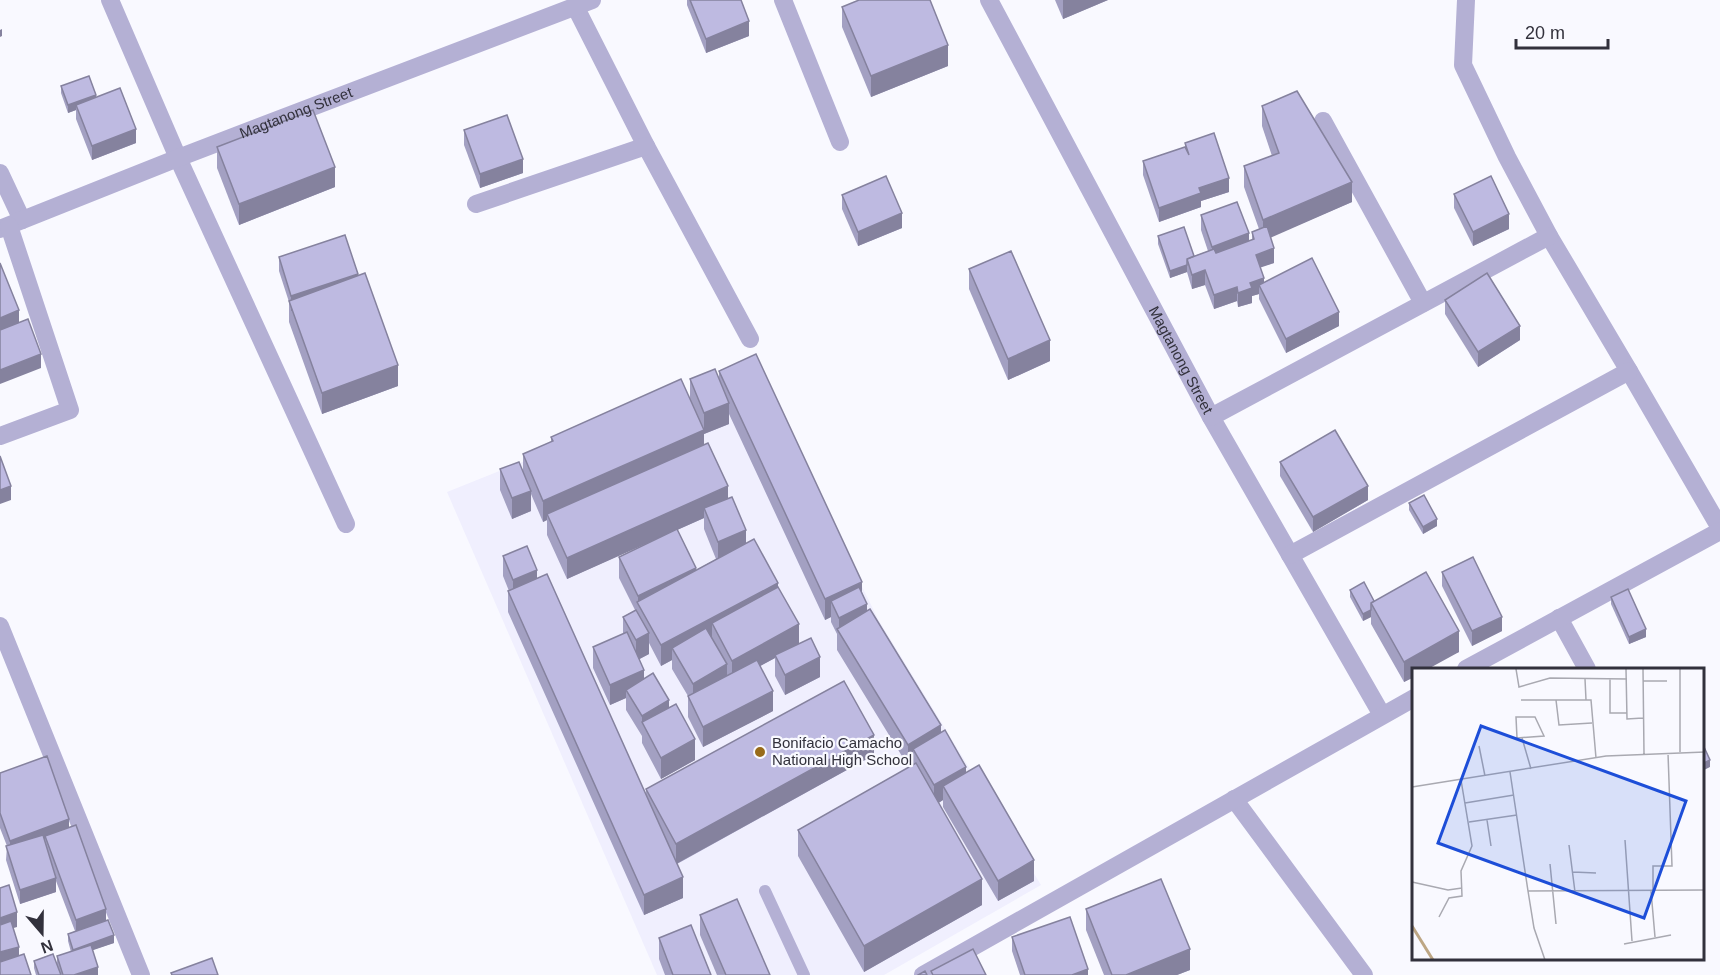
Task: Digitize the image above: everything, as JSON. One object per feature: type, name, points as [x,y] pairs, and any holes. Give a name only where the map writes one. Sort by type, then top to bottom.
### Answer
[{"type":"street","points":[[110,0],[178,158],[346,524]]},
{"type":"street","points":[[783,0],[840,142]]},
{"type":"street","name":"Magtanong Street","points":[[989,0],[1211,417],[1382,715]]},
{"type":"street","points":[[1466,0],[1463,64],[1507,157],[1549,236],[1720,529],[1468,668]]},
{"type":"street","points":[[584,3],[646,146],[750,339]]},
{"type":"street","name":"Magtanong Street","points":[[10,225],[178,158],[584,3]]},
{"type":"street","points":[[1323,121],[1423,303]]},
{"type":"street","points":[[476,204],[646,146]]},
{"type":"street","points":[[0,173],[10,225],[70,410],[0,436]]},
{"type":"street","points":[[1211,417],[1549,236]]},
{"type":"street","points":[[1290,555],[1629,371]]},
{"type":"street","points":[[1558,618],[1586,668]]},
{"type":"street","points":[[0,626],[141,975]]},
{"type":"street","points":[[923,975],[1412,699]]},
{"type":"street","points":[[1234,799],[1364,975]]},
{"type":"lane","points":[[765,891],[804,975]]},
{"type":"shaded area","name":"Bonifacio Camacho National High School","points":[[755,369],[878,619],[1041,885],[884,975],[657,975],[447,492]]},
{"type":"building","points":[[690,0],[741,0],[749,21],[706,39]]},
{"type":"building","points":[[859,0],[930,0],[948,45],[871,76],[842,7]]},
{"type":"building","points":[[89,76],[96,95],[68,105],[61,86]]},
{"type":"building","points":[[120,88],[136,129],[92,146],[76,105]]},
{"type":"building","points":[[1297,91],[1352,182],[1263,220],[1244,166],[1279,153],[1262,106]]},
{"type":"building","points":[[313,110],[335,167],[239,204],[217,147]]},
{"type":"building","points":[[507,115],[523,159],[480,174],[464,130]]},
{"type":"building","points":[[1214,133],[1229,178],[1199,188],[1201,193],[1159,208],[1143,161],[1185,147],[1189,155],[1185,143]]},
{"type":"building","points":[[886,176],[902,213],[858,232],[842,195]]},
{"type":"building","points":[[1491,176],[1509,214],[1473,232],[1454,194]]},
{"type":"building","points":[[1237,202],[1249,233],[1212,247],[1201,215]]},
{"type":"building","points":[[1267,226],[1274,248],[1256,255],[1264,278],[1250,283],[1252,288],[1238,293],[1237,287],[1214,295],[1205,270],[1192,275],[1187,259],[1214,249],[1216,253],[1254,239],[1252,232]]},
{"type":"building","points":[[1184,227],[1194,256],[1187,259],[1187,265],[1170,271],[1158,236]]},
{"type":"building","points":[[345,235],[358,274],[291,296],[279,257]]},
{"type":"building","points":[[1011,251],[1050,340],[1008,359],[969,269]]},
{"type":"building","points":[[1312,258],[1339,312],[1286,339],[1259,285]]},
{"type":"building","points":[[0,263],[19,310],[0,318]]},
{"type":"building","points":[[365,273],[398,365],[322,393],[289,301]]},
{"type":"building","points":[[1487,273],[1520,326],[1478,352],[1445,300]]},
{"type":"building","points":[[28,319],[41,354],[0,370],[0,330]]},
{"type":"building","points":[[756,354],[862,582],[825,599],[719,371]]},
{"type":"building","points":[[715,369],[729,403],[704,413],[690,379]]},
{"type":"building","points":[[681,379],[704,430],[543,501],[523,454],[553,441],[551,437]]},
{"type":"building","points":[[1335,430],[1368,486],[1313,517],[1280,462]]},
{"type":"building","points":[[708,443],[728,486],[567,558],[547,514]]},
{"type":"building","points":[[0,456],[11,486],[0,490]]},
{"type":"building","points":[[519,462],[531,491],[512,498],[500,469]]},
{"type":"building","points":[[1424,495],[1437,519],[1423,527],[1409,503]]},
{"type":"building","points":[[732,497],[746,530],[718,542],[704,508]]},
{"type":"building","points":[[677,529],[696,568],[638,596],[619,557]]},
{"type":"building","points":[[754,539],[778,583],[661,645],[637,602]]},
{"type":"building","points":[[527,546],[537,570],[513,580],[503,556]]},
{"type":"building","points":[[1473,557],[1502,617],[1472,631],[1442,572]]},
{"type":"building","points":[[1426,572],[1459,631],[1404,662],[1371,603]]},
{"type":"building","points":[[547,574],[683,877],[644,895],[508,591]]},
{"type":"building","points":[[1364,582],[1374,601],[1371,603],[1371,610],[1363,614],[1350,590]]},
{"type":"building","points":[[778,587],[799,624],[732,661],[712,623]]},
{"type":"building","points":[[859,587],[867,604],[839,618],[831,601]]},
{"type":"building","points":[[1628,589],[1646,629],[1629,637],[1611,597]]},
{"type":"building","points":[[870,609],[941,725],[908,745],[837,629]]},
{"type":"building","points":[[636,610],[649,633],[636,640],[623,617]]},
{"type":"building","points":[[706,628],[727,664],[693,684],[672,648]]},
{"type":"building","points":[[627,632],[644,670],[610,685],[593,647]]},
{"type":"building","points":[[811,638],[820,657],[785,675],[775,655]]},
{"type":"building","points":[[757,660],[773,691],[703,727],[688,696]]},
{"type":"building","points":[[653,673],[669,700],[642,716],[626,690]]},
{"type":"building","points":[[844,681],[874,735],[676,844],[646,789]]},
{"type":"building","points":[[676,704],[695,739],[661,758],[642,722]]},
{"type":"building","points":[[945,730],[966,767],[934,785],[913,749]]},
{"type":"building","points":[[1705,749],[1710,760],[1705,762]]},
{"type":"building","points":[[47,756],[69,819],[10,841],[0,813],[0,773]]},
{"type":"building","points":[[916,763],[982,879],[864,946],[798,830]]},
{"type":"building","points":[[979,765],[1034,860],[998,881],[943,786]]},
{"type":"building","points":[[76,825],[106,909],[76,920],[45,836]]},
{"type":"building","points":[[43,835],[56,878],[20,890],[6,846]]},
{"type":"building","points":[[1161,879],[1190,949],[1126,975],[1112,975],[1086,909]]},
{"type":"building","points":[[9,885],[17,912],[0,918],[0,888]]},
{"type":"building","points":[[737,899],[770,975],[726,975],[700,915]]},
{"type":"building","points":[[1070,917],[1088,969],[1072,975],[1025,975],[1012,937]]},
{"type":"building","points":[[108,920],[114,935],[73,950],[68,934]]},
{"type":"building","points":[[11,921],[19,947],[0,952],[0,925]]},
{"type":"building","points":[[691,925],[711,975],[673,975],[659,938]]},
{"type":"building","points":[[91,945],[98,967],[74,975],[63,975],[57,956]]},
{"type":"building","points":[[973,949],[986,975],[933,975],[931,971]]},
{"type":"building","points":[[24,954],[31,975],[0,975],[0,962]]},
{"type":"building","points":[[53,954],[61,975],[39,975],[34,961]]},
{"type":"building","points":[[212,958],[218,975],[172,975],[171,973]]},
{"type":"place","name":"Bonifacio Camacho National High School","points":[[760,752]]}]
